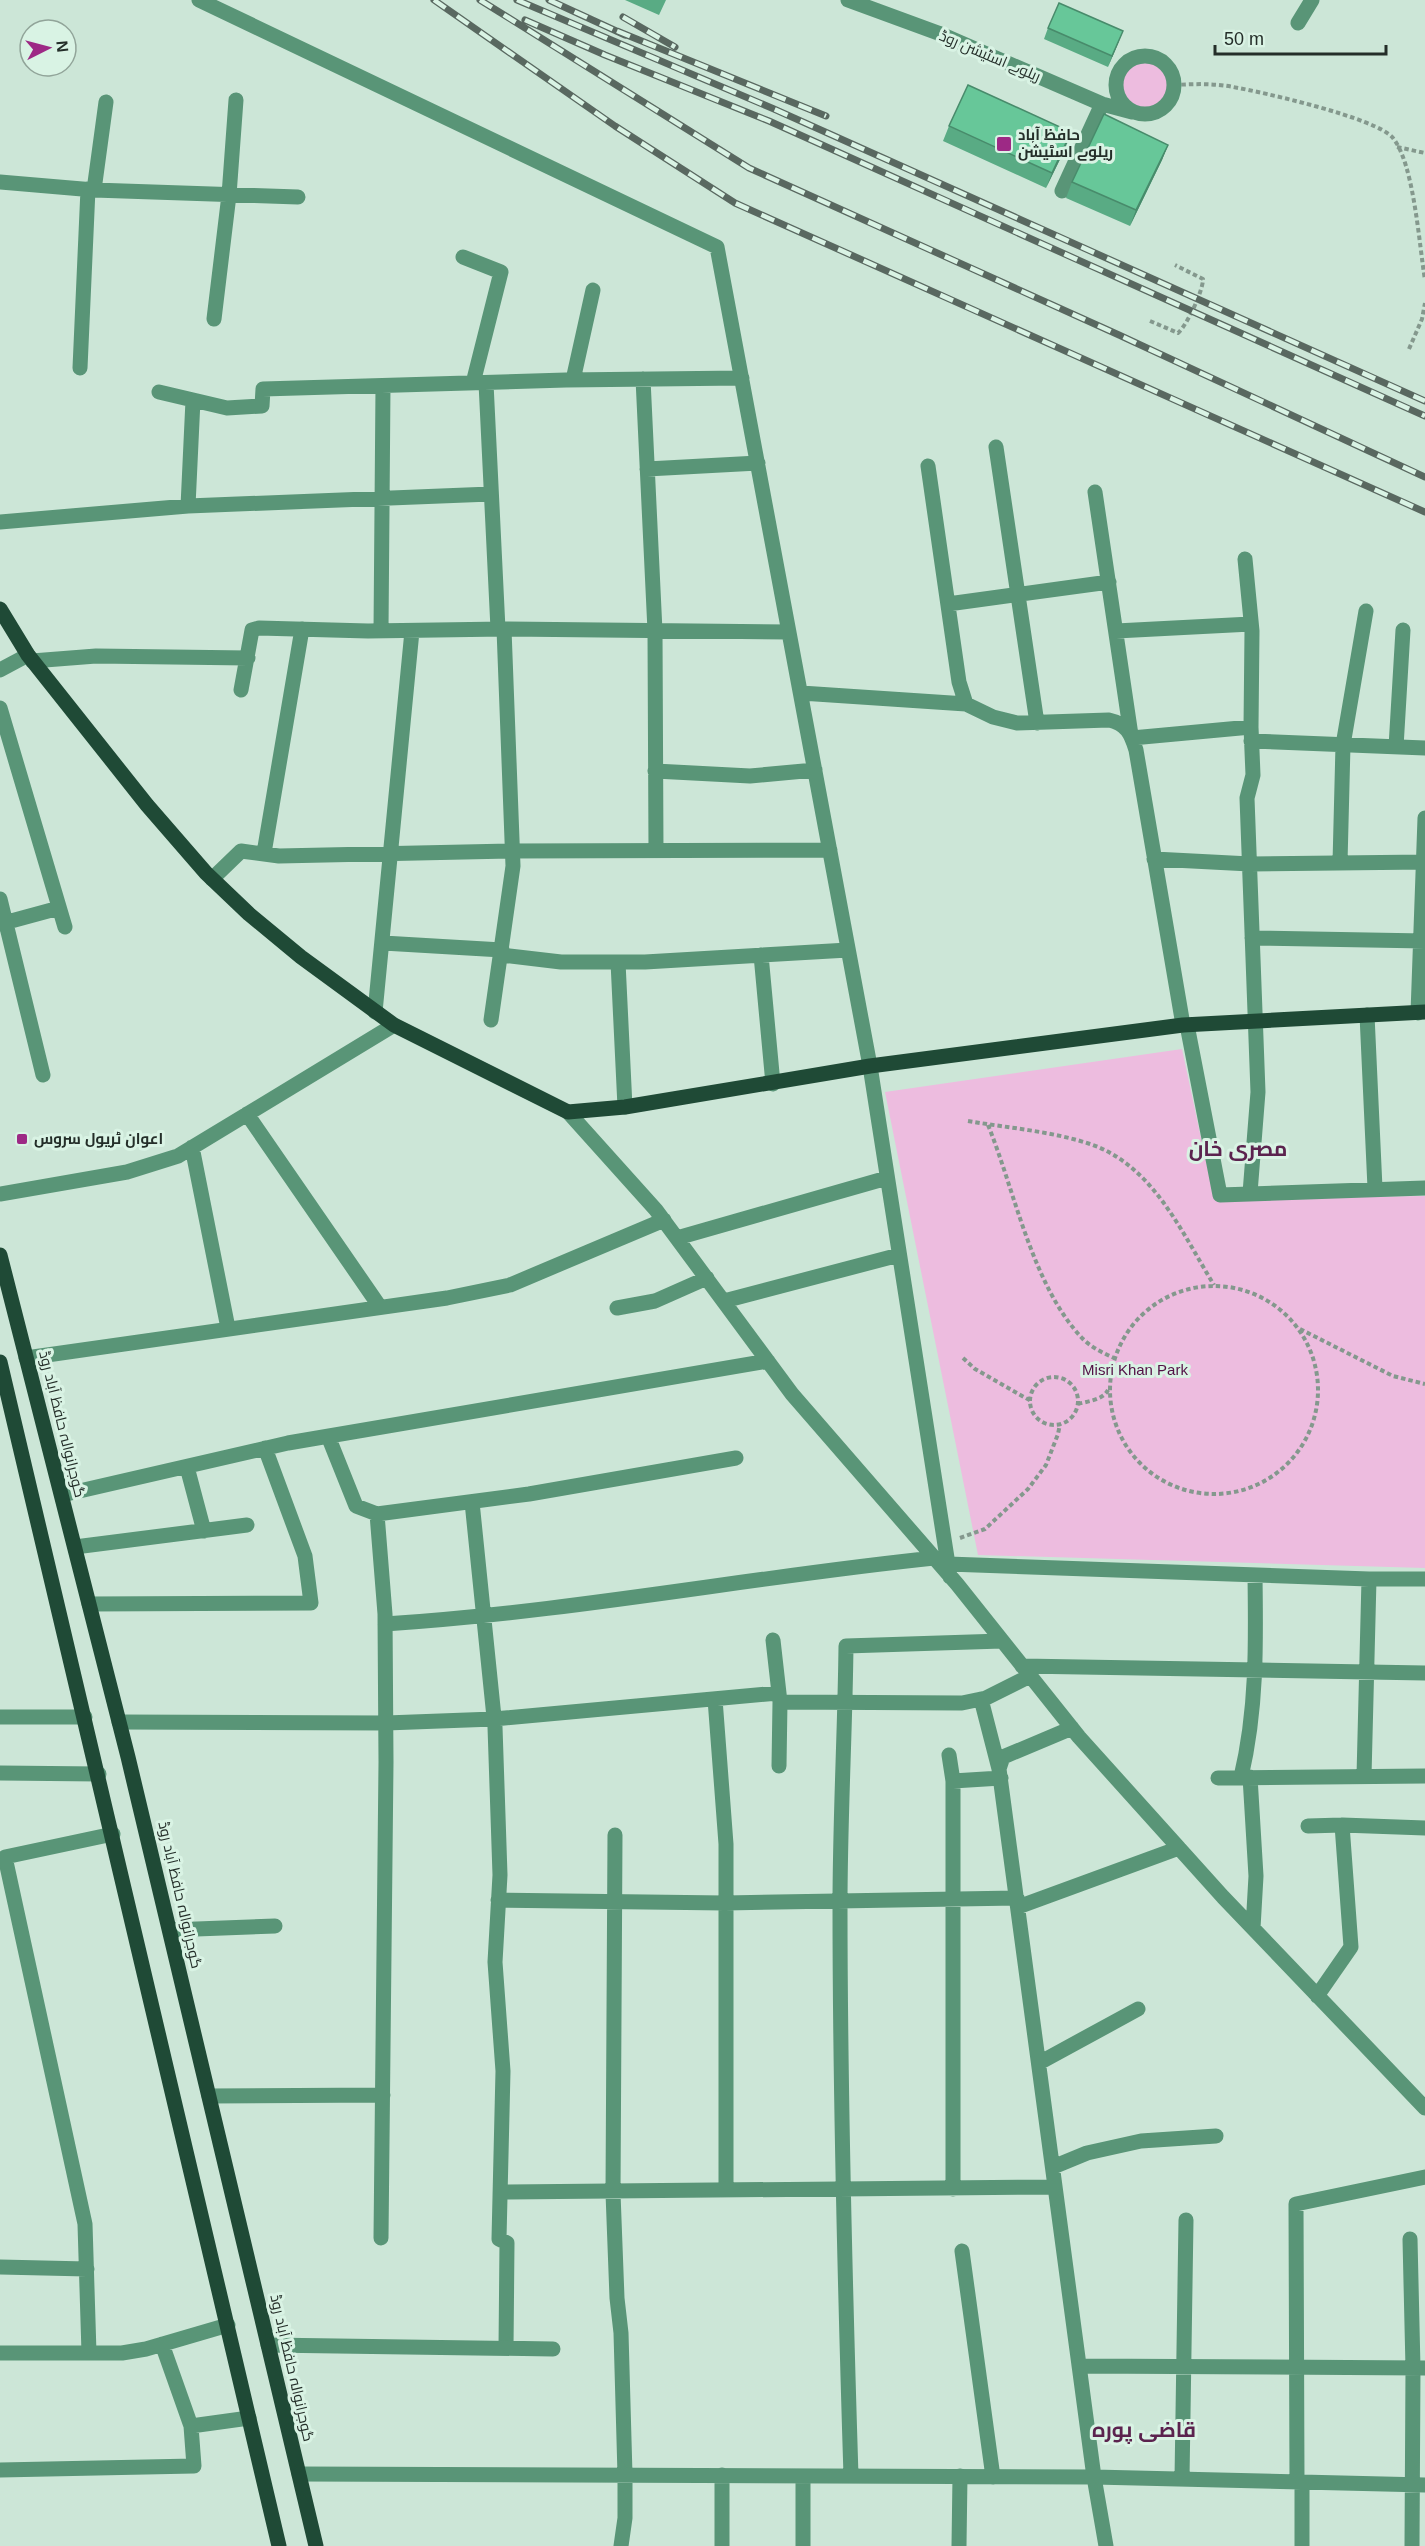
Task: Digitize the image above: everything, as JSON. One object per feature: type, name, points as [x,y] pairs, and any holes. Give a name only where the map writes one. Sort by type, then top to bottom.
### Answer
[{"type":"main road","points":[[0,609],[30,658],[147,805],[212,879],[249,914],[301,957],[394,1025],[568,1112],[625,1107],[870,1066],[1185,1025],[1422,1012]]},
{"type":"main road","name":"گوجرانوالہ حافظ آباد روڈ","points":[[0,1255],[170,1930],[316,2546]]},
{"type":"main road","points":[[0,1362],[99,1773],[279,2546]]},
{"type":"street","points":[[199,0],[717,247],[870,1066],[945,1544],[944,1566]]},
{"type":"street","name":"ریلوے اسٹیشن روڈ","points":[[848,0],[938,33],[1102,104],[1132,112]]},
{"type":"street","points":[[1298,23],[1312,0]]},
{"type":"street","points":[[1145,55],[1163,61],[1168,67],[1174,85],[1169,101],[1162,108],[1147,114],[1132,112],[1119,97],[1117,88],[1120,69],[1131,58],[1145,55]]},
{"type":"street","points":[[214,319],[229,195],[236,100]]},
{"type":"street","points":[[80,368],[91,189],[106,102]]},
{"type":"street","points":[[1062,190],[1102,104]]},
{"type":"street","points":[[0,182],[91,189],[298,197]]},
{"type":"street","points":[[463,257],[501,272],[480,383],[501,629],[513,866],[491,1020]]},
{"type":"street","points":[[573,380],[592,290]]},
{"type":"street","points":[[159,392],[227,408],[262,406],[263,389],[573,380],[742,378]]},
{"type":"street","points":[[643,379],[655,631],[656,850]]},
{"type":"street","points":[[381,631],[383,386]]},
{"type":"street","points":[[188,506],[193,400]]},
{"type":"street","points":[[996,447],[1037,723]]},
{"type":"street","points":[[647,469],[758,463]]},
{"type":"street","points":[[928,466],[959,682],[966,704]]},
{"type":"street","points":[[1095,492],[1132,736],[1185,1025],[1220,1195],[1425,1188]]},
{"type":"street","points":[[0,522],[188,506],[490,494]]},
{"type":"street","points":[[1245,560],[1251,624],[1253,775],[1247,798],[1258,1092],[1250,1193]]},
{"type":"street","points":[[948,604],[1109,582]]},
{"type":"street","points":[[1340,863],[1343,745],[1366,611]]},
{"type":"street","points":[[1116,631],[1251,624]]},
{"type":"street","points":[[241,690],[252,630],[259,628],[381,631],[501,629],[789,632]]},
{"type":"street","points":[[264,853],[302,629]]},
{"type":"street","points":[[1396,747],[1403,630]]},
{"type":"street","points":[[375,1012],[412,631]]},
{"type":"street","points":[[0,670],[30,658],[96,656],[248,658]]},
{"type":"street","points":[[801,693],[966,704],[993,717],[1017,723],[1109,720],[1121,723],[1132,736]]},
{"type":"street","points":[[0,708],[7,752],[65,927]]},
{"type":"street","points":[[1132,736],[1251,734],[1343,745],[1425,748]]},
{"type":"street","points":[[655,771],[750,777],[815,770]]},
{"type":"street","points":[[1422,1012],[1425,818]]},
{"type":"street","points":[[212,879],[241,851],[279,856],[512,851],[830,850]]},
{"type":"street","points":[[1154,859],[1250,864],[1424,862]]},
{"type":"street","points":[[0,899],[3,924],[43,1075]]},
{"type":"street","points":[[3,924],[59,908]]},
{"type":"street","points":[[1252,938],[1423,941]]},
{"type":"street","points":[[383,943],[502,953],[561,962],[618,962],[848,950]]},
{"type":"street","points":[[761,955],[773,1084]]},
{"type":"street","points":[[618,962],[625,1107]]},
{"type":"street","points":[[1367,1016],[1375,1188]]},
{"type":"street","points":[[0,1194],[127,1172],[178,1156],[394,1025]]},
{"type":"street","points":[[568,1112],[664,1220],[792,1394],[944,1566],[1072,1728],[1253,1928],[1425,2108]]},
{"type":"street","points":[[247,1114],[380,1307]]},
{"type":"street","points":[[192,1147],[228,1328]]},
{"type":"street","points":[[677,1238],[887,1178]]},
{"type":"street","points":[[26,1358],[447,1298],[510,1285],[664,1220]]},
{"type":"street","points":[[724,1301],[899,1255]]},
{"type":"street","points":[[617,1308],[655,1301],[707,1278]]},
{"type":"street","points":[[62,1496],[265,1448],[768,1361]]},
{"type":"street","points":[[328,1436],[356,1506],[377,1514],[472,1502],[736,1458]]},
{"type":"street","points":[[89,1604],[311,1603],[305,1556],[265,1448]]},
{"type":"street","points":[[187,1467],[204,1531]]},
{"type":"street","points":[[472,1502],[494,1719],[500,1875],[495,1962],[502,2071],[499,2239],[507,2243],[506,2348]]},
{"type":"street","points":[[377,1514],[385,1624],[386,1723],[381,2238]]},
{"type":"street","points":[[75,1546],[247,1525]]},
{"type":"street","points":[[385,1624],[483,1617],[755,1579],[944,1566],[1369,1580],[1425,1579]]},
{"type":"street","points":[[1253,1928],[1256,1876],[1245,1777],[1256,1670],[1255,1576]]},
{"type":"street","points":[[1364,1776],[1369,1580]]},
{"type":"street","points":[[773,1640],[779,1698],[779,1766]]},
{"type":"street","points":[[851,2476],[843,2190],[840,1901],[846,1646],[1002,1641]]},
{"type":"street","points":[[119,1722],[386,1723],[494,1719],[715,1699],[779,1698],[846,1702],[962,1703],[981,1699],[1026,1671],[1256,1670],[1425,1673]]},
{"type":"street","points":[[715,1699],[726,1844],[726,2190]]},
{"type":"street","points":[[981,1699],[1000,1774],[1094,2477],[1107,2546]]},
{"type":"street","points":[[0,1717],[85,1717]]},
{"type":"street","points":[[1000,1774],[1003,1757],[1072,1728]]},
{"type":"street","points":[[949,1755],[953,1781],[953,2189]]},
{"type":"street","points":[[0,1773],[99,1773]]},
{"type":"street","points":[[953,1781],[1000,1774]]},
{"type":"street","points":[[1218,1778],[1425,1776]]},
{"type":"street","points":[[1317,1996],[1351,1947],[1342,1825]]},
{"type":"street","points":[[1308,1826],[1425,1828]]},
{"type":"street","points":[[89,2354],[85,2224],[5,1857],[113,1834]]},
{"type":"street","points":[[615,1835],[613,2193],[617,2298],[621,2333],[625,2475],[625,2518],[621,2546]]},
{"type":"street","points":[[498,1900],[725,1903],[953,1899],[1017,1903],[1179,1848]]},
{"type":"street","points":[[170,1930],[275,1926]]},
{"type":"street","points":[[1038,2063],[1138,2009]]},
{"type":"street","points":[[209,2096],[383,2095]]},
{"type":"street","points":[[1053,2167],[1088,2153],[1141,2141],[1216,2136]]},
{"type":"street","points":[[1302,2546],[1299,2482],[1296,2204],[1425,2177]]},
{"type":"street","points":[[500,2192],[613,2193],[1055,2187]]},
{"type":"street","points":[[1182,2479],[1186,2220]]},
{"type":"street","points":[[1410,2239],[1419,2368],[1419,2485],[1412,2546]]},
{"type":"street","points":[[962,2251],[993,2477]]},
{"type":"street","points":[[0,2267],[87,2269]]},
{"type":"street","points":[[0,2353],[122,2353],[228,2325]]},
{"type":"street","points":[[0,2470],[194,2466],[191,2426],[162,2344]]},
{"type":"street","points":[[268,2345],[553,2349]]},
{"type":"street","points":[[1079,2366],[1419,2368]]},
{"type":"street","points":[[191,2426],[249,2418]]},
{"type":"street","points":[[299,2474],[1094,2477],[1419,2485]]},
{"type":"street","points":[[722,2475],[722,2546]]},
{"type":"street","points":[[803,2476],[803,2546]]},
{"type":"street","points":[[959,2546],[960,2476]]},
{"type":"path","points":[[1174,85],[1233,87],[1334,112],[1378,126],[1393,138],[1405,162],[1425,279]]},
{"type":"path","points":[[1397,147],[1425,153]]},
{"type":"path","points":[[1150,321],[1178,333],[1184,328],[1198,297],[1203,279],[1175,265]]},
{"type":"path","points":[[1409,349],[1422,319],[1425,303]]},
{"type":"path","points":[[968,1121],[1092,1144],[1125,1163],[1151,1186],[1165,1204],[1214,1285]]},
{"type":"path","points":[[987,1124],[1036,1258],[1053,1296],[1068,1321],[1084,1340],[1114,1359]]},
{"type":"path","points":[[1214,1285],[1235,1287],[1255,1294],[1274,1304],[1299,1329],[1308,1344],[1318,1378],[1319,1396],[1311,1431],[1291,1461],[1267,1481],[1237,1493],[1206,1495],[1175,1488],[1149,1472],[1127,1449],[1114,1421],[1109,1390],[1114,1359],[1127,1331],[1147,1310],[1173,1294],[1193,1287],[1214,1285]]},
{"type":"path","points":[[1299,1329],[1318,1336],[1394,1376],[1425,1384]]},
{"type":"path","points":[[963,1358],[975,1369],[1030,1401],[1036,1416],[1050,1424],[1060,1424],[1072,1417],[1078,1404],[1078,1396],[1071,1383],[1057,1377],[1049,1377],[1035,1386],[1030,1401]]},
{"type":"path","points":[[1078,1404],[1106,1395],[1109,1390]]},
{"type":"path","points":[[945,1544],[985,1529],[1028,1489],[1046,1465],[1059,1434],[1060,1424]]},
{"type":"green space","points":[[1145,61],[1162,68],[1169,85],[1162,102],[1145,109],[1128,102],[1121,85],[1128,68]]},
{"type":"green space","name":"Misri Khan Park","points":[[1182,1049],[1214,1199],[1425,1196],[1425,1568],[978,1555],[885,1092]]},
{"type":"building","points":[[1059,3],[1123,31],[1112,56],[1048,28]]},
{"type":"building","name":"حافظ آباد ریلوے اسٹیشن","points":[[968,85],[1071,132],[1052,173],[949,126]]},
{"type":"building","points":[[1104,114],[1168,145],[1136,210],[1072,182]]},
{"type":"railway","points":[[434,0],[615,126],[735,203],[1425,512]]},
{"type":"railway","points":[[480,0],[749,168],[1119,335],[1425,477]]},
{"type":"railway","points":[[517,0],[774,109],[1425,401]]},
{"type":"railway","points":[[549,0],[625,35]]},
{"type":"railway","points":[[623,17],[675,47]]},
{"type":"railway","points":[[525,20],[769,121],[1425,416]]},
{"type":"railway","points":[[617,31],[826,116]]},
{"type":"place","name":"حافظ آباد ریلوے اسٹیشن","points":[[1004,144]]},
{"type":"place","name":"اعوان ٹریول سروس","points":[[22,1139]]},
{"type":"district","name":"مصری خان","points":[[1238,1149]]},
{"type":"district","name":"قاضی پورہ","points":[[1144,2430]]}]
